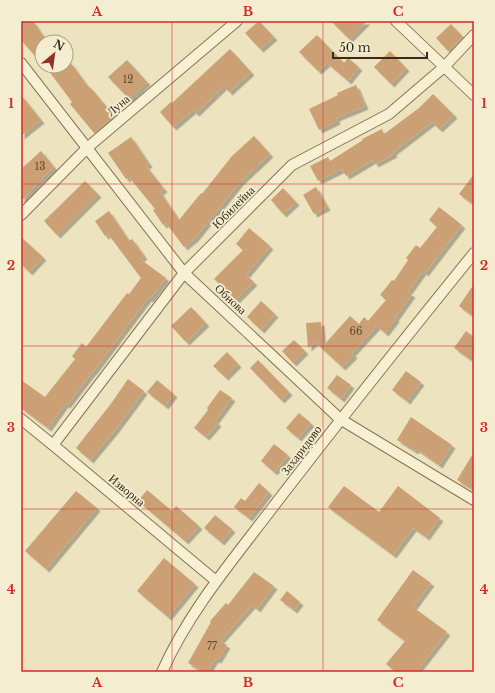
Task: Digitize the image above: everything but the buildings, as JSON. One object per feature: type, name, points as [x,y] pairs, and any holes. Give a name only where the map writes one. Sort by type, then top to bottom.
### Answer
[{"type":"street","name":"Луна","points":[[21,215],[87,148],[237,21]]},
{"type":"street","points":[[396,21],[474,95]]},
{"type":"street","name":"Юбилейна","points":[[53,445],[184,273],[292,165],[389,114],[444,67],[474,35]]},
{"type":"street","name":"Обнова","points":[[21,63],[184,273],[340,420],[474,500]]},
{"type":"street","name":"Захаридово","points":[[162,672],[192,615],[216,581],[340,420],[474,253]]},
{"type":"street","name":"Изворна","points":[[21,420],[216,581]]}]
